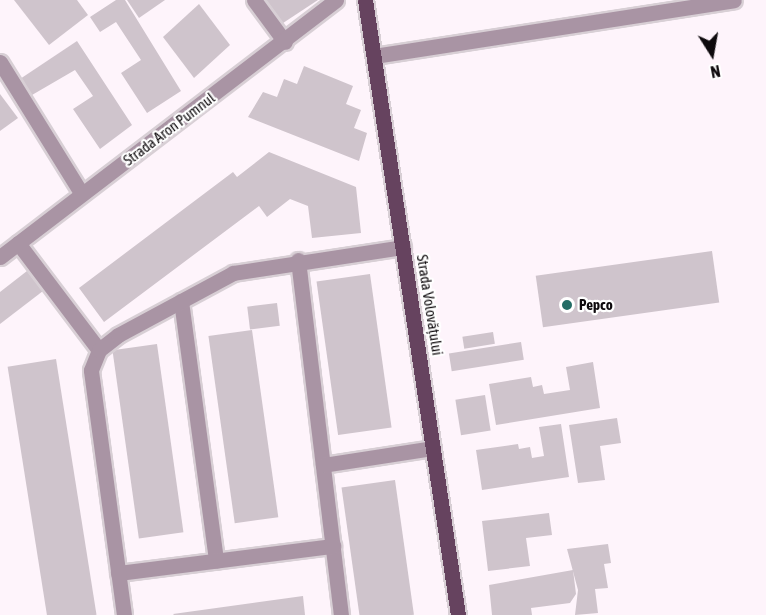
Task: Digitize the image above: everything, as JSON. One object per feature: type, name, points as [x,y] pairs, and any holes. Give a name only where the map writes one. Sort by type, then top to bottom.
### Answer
[{"type":"main road","name":"Strada Volovățului","points":[[365,0],[458,615]]},
{"type":"street","points":[[254,0],[285,42]]},
{"type":"street","name":"Strada Aron Pumnul","points":[[0,257],[285,42],[336,0]]},
{"type":"street","points":[[374,56],[734,0]]},
{"type":"street","points":[[0,62],[82,194]]},
{"type":"street","points":[[18,243],[99,350]]},
{"type":"street","points":[[124,615],[91,370],[99,350],[181,301],[234,273],[298,260],[403,247]]},
{"type":"street","points":[[298,260],[341,615]]},
{"type":"street","points":[[181,301],[216,561]]},
{"type":"street","points":[[323,465],[433,448]]},
{"type":"street","points":[[118,573],[333,546]]},
{"type":"building","points":[[14,0],[77,0],[88,15],[49,45]]},
{"type":"building","points":[[116,0],[125,0],[181,91],[147,113],[121,73],[141,60],[116,22],[100,32],[90,17]]},
{"type":"building","points":[[127,0],[165,0],[139,18]]},
{"type":"building","points":[[263,0],[318,0],[280,25]]},
{"type":"building","points":[[199,4],[230,45],[194,78],[163,37]]},
{"type":"building","points":[[77,41],[132,125],[100,149],[73,109],[93,96],[75,70],[32,95],[20,79]]},
{"type":"building","points":[[304,66],[353,86],[346,104],[361,110],[354,128],[367,133],[359,161],[248,117],[263,92],[277,97],[284,79],[297,84]]},
{"type":"building","points":[[0,94],[18,118],[0,131]]},
{"type":"building","points":[[269,152],[356,187],[361,233],[312,238],[308,206],[290,199],[267,217],[259,206],[104,322],[79,288],[233,172],[237,177]]},
{"type":"building","points":[[712,251],[719,302],[543,327],[536,276]]},
{"type":"building","points":[[27,271],[43,291],[0,324],[0,292]]},
{"type":"building","points":[[370,274],[392,427],[338,435],[317,282]]},
{"type":"building","points":[[277,303],[280,326],[250,329],[247,307]]},
{"type":"building","points":[[252,330],[278,517],[235,523],[208,336]]},
{"type":"building","points":[[493,332],[495,344],[464,349],[462,337]]},
{"type":"building","points":[[521,342],[524,360],[452,371],[449,353]]},
{"type":"building","points":[[157,344],[183,532],[139,538],[112,350]]},
{"type":"building","points":[[56,359],[97,615],[47,615],[8,367]]},
{"type":"building","points":[[593,362],[600,408],[496,425],[489,384],[531,377],[533,387],[542,385],[544,394],[570,390],[566,367]]},
{"type":"building","points":[[485,395],[491,431],[461,435],[455,400]]},
{"type":"building","points":[[617,418],[621,443],[600,446],[605,480],[578,483],[569,425]]},
{"type":"building","points":[[561,424],[569,477],[482,490],[476,450],[518,444],[519,449],[530,447],[532,458],[544,456],[539,427]]},
{"type":"building","points":[[395,480],[414,615],[359,615],[342,488]]},
{"type":"building","points":[[549,513],[552,535],[526,538],[530,566],[488,571],[482,521]]},
{"type":"building","points":[[608,544],[611,563],[604,564],[608,588],[595,589],[598,613],[575,615],[578,590],[567,549]]},
{"type":"building","points":[[573,570],[576,594],[570,603],[531,608],[532,615],[492,615],[489,585]]},
{"type":"building","points":[[303,596],[305,615],[173,614]]},
{"type":"place","name":"Pepco","points":[[567,305]]}]
